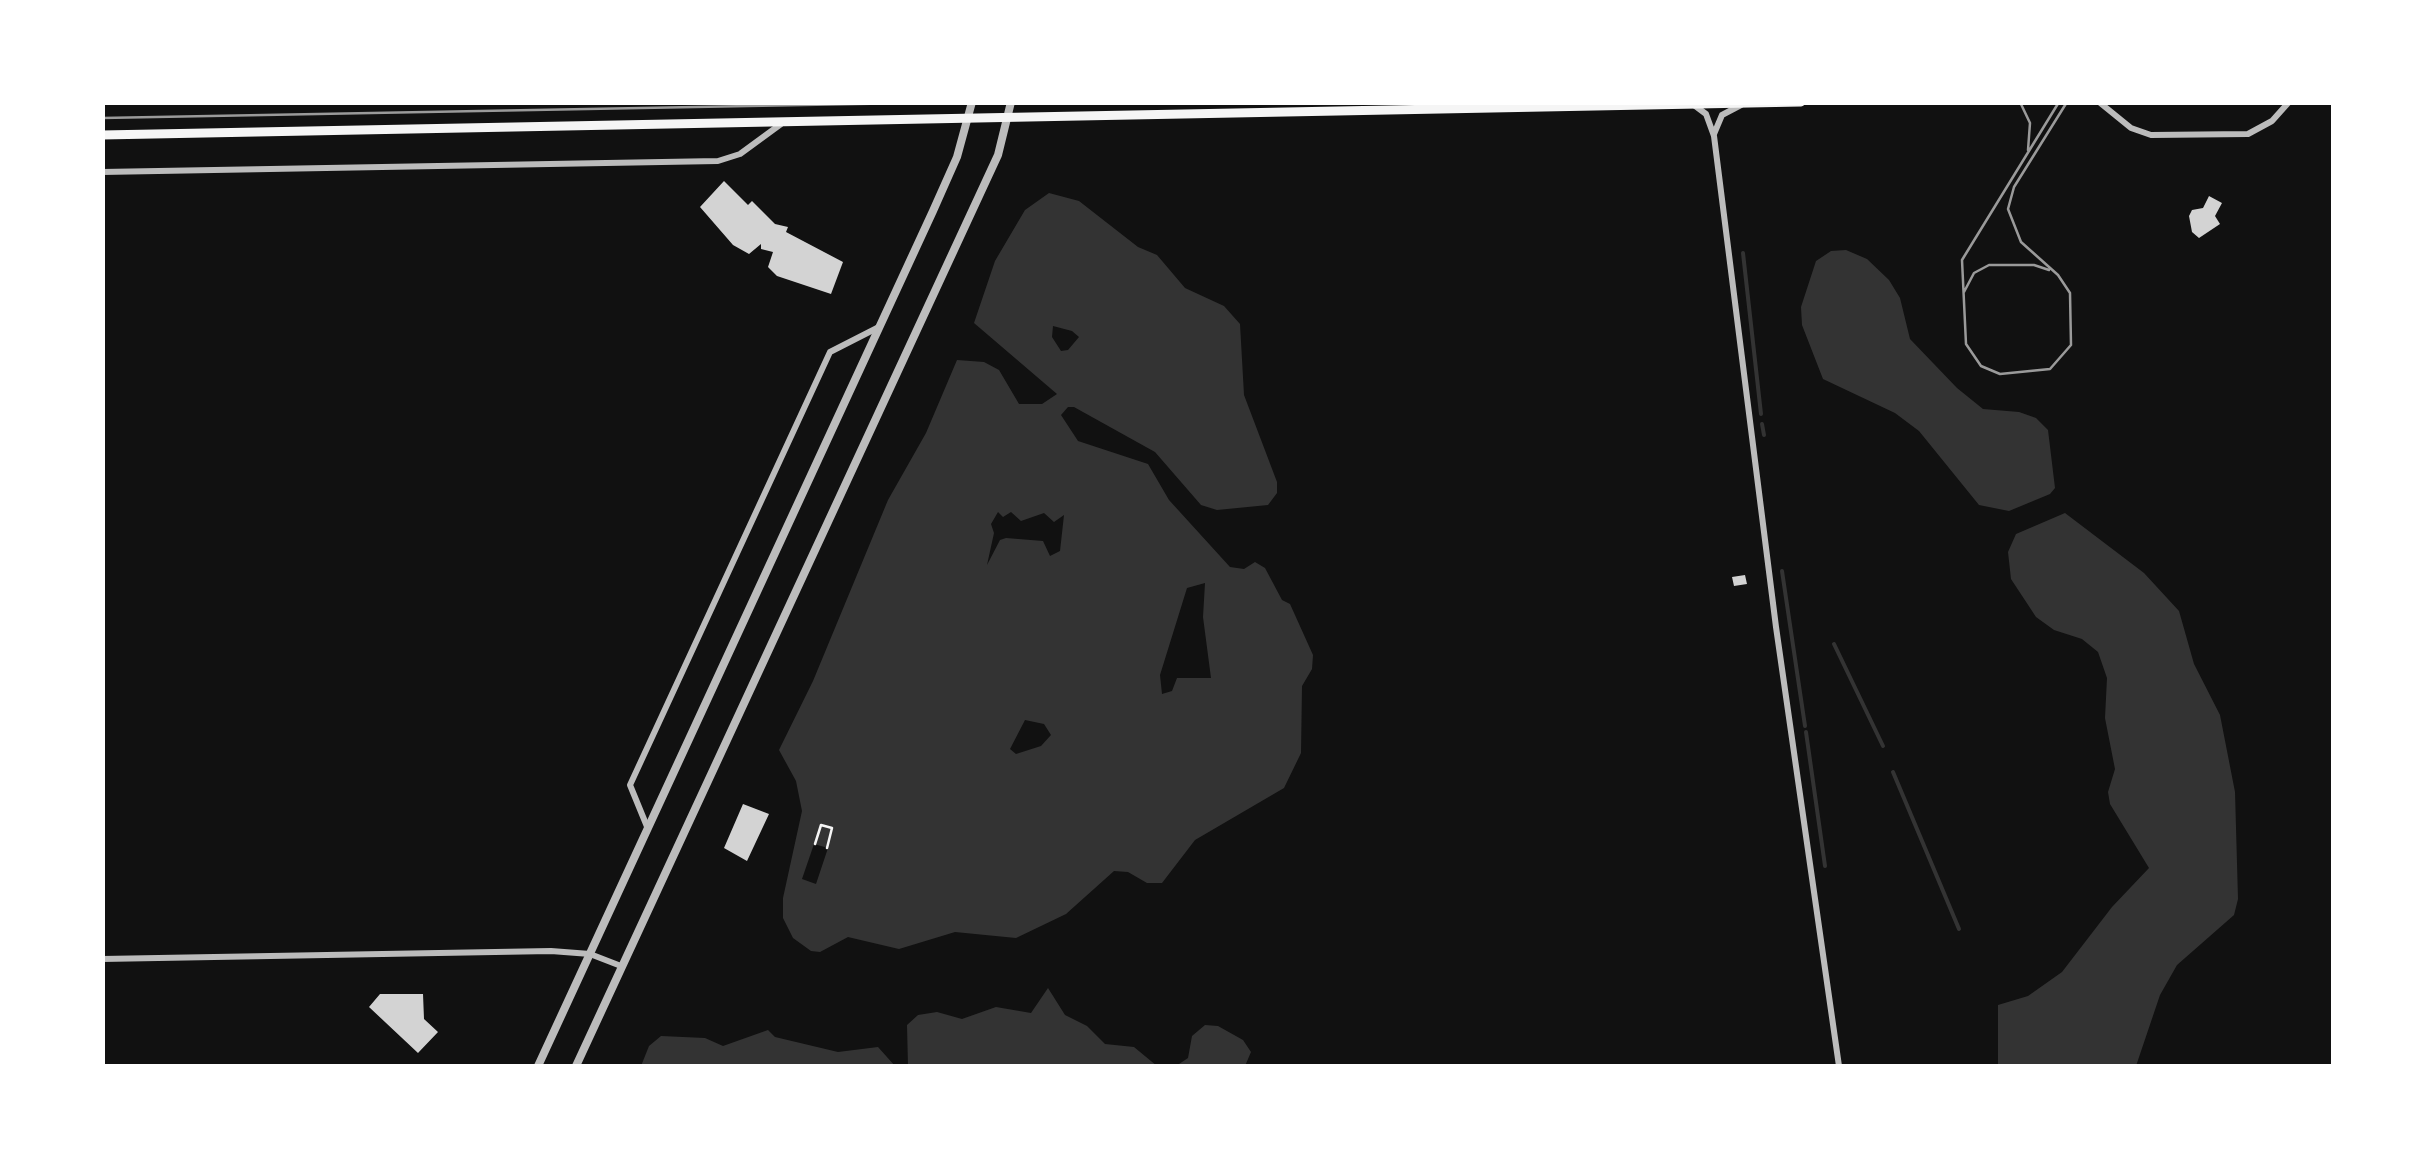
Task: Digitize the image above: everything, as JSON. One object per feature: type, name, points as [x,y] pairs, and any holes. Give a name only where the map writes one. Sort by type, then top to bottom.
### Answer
[{"type":"main road","points":[[102,136],[968,122],[1801,102]]},
{"type":"street","points":[[538,1066],[880,326],[968,122],[972,102]]},
{"type":"street","points":[[576,1066],[998,155],[1011,102]]},
{"type":"street","points":[[2099,102],[2132,128],[2151,135],[2248,134],[2272,121],[2289,102]]},
{"type":"street","points":[[1693,104],[1706,114],[1714,135],[1776,627],[1838,1066]]},
{"type":"street","points":[[1714,135],[1722,115],[1748,104]]},
{"type":"street","points":[[102,172],[718,161],[740,154],[781,124]]},
{"type":"street","points":[[648,829],[630,785],[810,394],[830,352],[880,326]]},
{"type":"street","points":[[102,959],[590,954],[622,966]]},
{"type":"path","points":[[815,844],[821,824],[832,828],[827,848]]},
{"type":"shaded area","points":[[1049,193],[1079,201],[1138,247],[1157,255],[1185,288],[1224,306],[1240,324],[1244,395],[1277,482],[1277,493],[1268,505],[1217,510],[1201,505],[1155,452],[1074,407],[1068,407],[1061,415],[1078,441],[1148,464],[1169,500],[1230,567],[1244,569],[1255,562],[1265,568],[1282,600],[1290,604],[1313,655],[1312,669],[1302,686],[1301,753],[1284,788],[1195,840],[1162,883],[1147,883],[1128,872],[1114,871],[1066,914],[1016,938],[955,932],[899,949],[848,937],[820,952],[811,951],[793,938],[783,918],[783,898],[802,811],[796,781],[779,750],[813,681],[888,500],[926,433],[957,360],[984,362],[999,370],[1019,404],[1042,404],[1057,394],[974,323],[995,261],[1025,210]],"holes":[[[1053,326],[1079,337],[1068,350],[1061,351],[1052,337]],[[998,512],[1003,517],[1011,512],[1021,521],[1044,513],[1054,522],[1064,515],[1060,551],[1050,556],[1043,541],[1006,538],[1000,540],[987,565],[994,533],[991,524]],[[1205,583],[1203,617],[1211,678],[1177,678],[1172,691],[1162,694],[1160,675],[1187,588]],[[1025,720],[1044,724],[1051,735],[1041,746],[1016,754],[1010,749]]]},
{"type":"shaded area","points":[[1846,250],[1867,259],[1889,280],[1900,298],[1910,339],[1957,388],[1983,409],[2019,412],[2036,418],[2048,430],[2055,488],[2050,494],[2009,511],[1979,505],[1919,431],[1895,413],[1823,379],[1802,325],[1801,307],[1816,261],[1831,251]]},
{"type":"shaded area","points":[[2065,513],[2144,573],[2179,611],[2194,664],[2220,715],[2235,792],[2238,899],[2234,915],[2177,965],[2160,995],[2136,1066],[1998,1066],[1998,1005],[2028,996],[2062,972],[2112,907],[2149,868],[2110,804],[2108,792],[2115,769],[2105,718],[2107,678],[2098,652],[2082,639],[2054,630],[2036,617],[2011,579],[2008,552],[2016,534]]},
{"type":"shaded area","points":[[1048,988],[1065,1015],[1087,1026],[1105,1044],[1134,1047],[1157,1066],[908,1066],[907,1025],[918,1015],[937,1012],[962,1019],[996,1007],[1031,1013]]},
{"type":"shaded area","points":[[1205,1025],[1218,1026],[1243,1040],[1251,1052],[1245,1066],[1176,1066],[1188,1058],[1192,1036]]},
{"type":"shaded area","points":[[768,1030],[775,1037],[838,1052],[878,1047],[895,1066],[641,1066],[649,1046],[661,1036],[705,1038],[723,1046]]},
{"type":"pier","points":[[814,844],[828,848],[816,884],[802,879]]},
{"type":"building","points":[[724,181],[748,205],[752,201],[775,224],[788,227],[786,232],[843,262],[831,294],[777,276],[768,267],[773,252],[761,249],[761,244],[749,254],[733,245],[700,207]]},
{"type":"building","points":[[2209,196],[2222,203],[2215,216],[2220,224],[2199,238],[2192,232],[2189,216],[2192,210],[2203,208]]},
{"type":"building","points":[[1745,575],[1747,584],[1734,586],[1732,577]]},
{"type":"building","points":[[743,804],[769,814],[747,861],[724,848]]},
{"type":"building","points":[[380,994],[423,994],[424,1019],[438,1032],[418,1053],[369,1007]]},
{"type":"waterway","points":[[1743,253],[1761,414]]},
{"type":"waterway","points":[[1762,424],[1764,435]]},
{"type":"waterway","points":[[1782,571],[1805,726]]},
{"type":"waterway","points":[[1834,644],[1883,746]]},
{"type":"waterway","points":[[1806,732],[1825,866]]},
{"type":"waterway","points":[[1893,772],[1959,929]]},
{"type":"tram line","points":[[102,118],[965,102]]},
{"type":"tram line","points":[[2020,102],[2030,123],[2028,150]]},
{"type":"tram line","points":[[2059,102],[1962,260],[1966,344],[1981,366],[2000,374],[2050,369],[2071,345],[2070,293],[2058,275],[2021,242],[2008,209],[2014,187],[2067,102]]},
{"type":"tram line","points":[[1964,292],[1974,273],[1989,265],[2034,265],[2049,270]]}]
